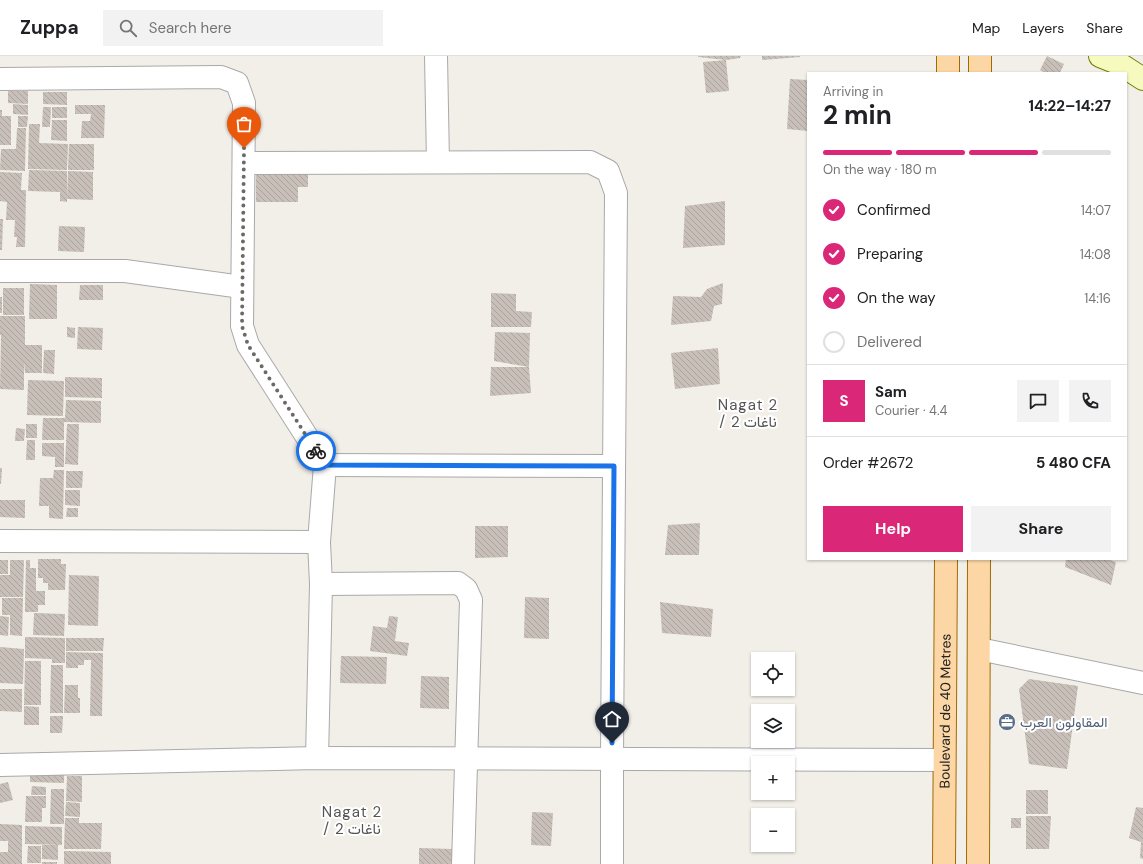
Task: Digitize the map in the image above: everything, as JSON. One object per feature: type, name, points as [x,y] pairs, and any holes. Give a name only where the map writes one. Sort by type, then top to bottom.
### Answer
[{"type":"main road","points":[[948,56],[948,72]]},
{"type":"main road","points":[[980,56],[980,72]]},
{"type":"main road","name":"Boulevard de 40 Metres","points":[[946,560],[944,760],[948,862]]},
{"type":"main road","points":[[978,864],[979,560]]},
{"type":"street","points":[[436,56],[438,162]]},
{"type":"street","points":[[1100,56],[1115,60],[1143,79]]},
{"type":"street","points":[[0,79],[221,77],[237,83],[244,103],[242,326],[248,345],[325,465],[319,542],[321,584],[317,758]]},
{"type":"street","points":[[244,163],[590,162],[608,170],[616,193],[612,864]]},
{"type":"street","points":[[0,271],[125,271],[242,287]]},
{"type":"street","points":[[325,465],[614,466]]},
{"type":"street","points":[[0,541],[319,542]]},
{"type":"street","points":[[321,584],[458,583],[466,589],[471,600],[463,864]]},
{"type":"street","points":[[979,649],[1143,683]]},
{"type":"street","points":[[0,765],[317,758],[944,760]]},
{"type":"building","points":[[698,56],[741,56],[740,58],[726,60]]},
{"type":"building","points":[[762,56],[800,56],[800,57],[762,60]]},
{"type":"building","points":[[1047,56],[1064,64],[1060,72],[1043,72],[1040,70]]},
{"type":"building","points":[[726,60],[729,91],[706,93],[703,62]]},
{"type":"building","points":[[790,79],[807,80],[807,131],[787,129]]},
{"type":"building","points":[[8,91],[28,91],[28,104],[8,103]]},
{"type":"building","points":[[43,92],[67,92],[67,105],[43,104]]},
{"type":"building","points":[[13,104],[28,105],[28,115],[13,114]]},
{"type":"building","points":[[75,105],[105,105],[104,138],[81,138],[82,121],[90,121],[91,114],[75,114]]},
{"type":"building","points":[[43,107],[51,107],[50,127],[42,127]]},
{"type":"building","points":[[52,107],[67,107],[67,118],[52,118]]},
{"type":"building","points":[[0,110],[2,110],[2,116],[11,116],[11,145],[0,145]]},
{"type":"building","points":[[18,116],[28,116],[27,127],[18,127]]},
{"type":"building","points":[[52,120],[67,120],[67,141],[51,140]]},
{"type":"building","points":[[29,124],[40,124],[39,143],[68,144],[67,170],[28,169]]},
{"type":"building","points":[[17,128],[26,128],[25,171],[0,170],[1,149],[16,149]]},
{"type":"building","points":[[69,144],[94,144],[94,170],[68,170]]},
{"type":"building","points":[[29,170],[67,171],[67,202],[60,201],[60,192],[28,191]]},
{"type":"building","points":[[256,170],[308,170],[308,187],[298,187],[298,202],[256,202]]},
{"type":"building","points":[[68,171],[93,172],[93,200],[67,199]]},
{"type":"building","points":[[0,172],[22,173],[21,190],[26,190],[25,247],[16,247],[17,237],[14,237],[15,220],[6,220],[7,202],[0,201]]},
{"type":"building","points":[[725,201],[725,245],[683,248],[685,206]]},
{"type":"building","points":[[0,219],[3,219],[2,250],[0,250]]},
{"type":"building","points":[[59,226],[85,227],[84,252],[58,251]]},
{"type":"building","points":[[723,283],[722,304],[714,306],[711,321],[671,325],[673,296],[701,297],[707,289]]},
{"type":"building","points":[[30,284],[57,285],[57,319],[29,319]]},
{"type":"building","points":[[80,285],[103,285],[103,300],[79,300]]},
{"type":"building","points":[[3,288],[24,288],[24,315],[3,315]]},
{"type":"building","points":[[491,293],[516,294],[516,311],[532,312],[531,327],[491,327]]},
{"type":"building","points":[[0,297],[2,297],[2,313],[0,313]]},
{"type":"building","points":[[0,316],[25,316],[25,345],[42,345],[42,373],[25,373],[24,362],[24,390],[0,389]]},
{"type":"building","points":[[67,327],[75,328],[75,338],[67,337]]},
{"type":"building","points":[[78,327],[103,328],[102,350],[77,349]]},
{"type":"building","points":[[495,332],[530,333],[529,367],[494,361]]},
{"type":"building","points":[[718,348],[720,384],[675,389],[671,353]]},
{"type":"building","points":[[44,350],[55,350],[54,374],[43,373]]},
{"type":"building","points":[[491,367],[529,367],[531,393],[490,396]]},
{"type":"building","points":[[65,377],[102,378],[102,398],[65,397]]},
{"type":"building","points":[[28,380],[64,381],[63,416],[27,415]]},
{"type":"building","points":[[66,400],[101,401],[101,423],[64,422],[64,440],[42,440],[43,418],[65,418]]},
{"type":"building","points":[[26,424],[37,424],[37,438],[26,438]]},
{"type":"building","points":[[67,424],[79,424],[78,465],[65,464]]},
{"type":"building","points":[[16,428],[25,429],[24,441],[15,441]]},
{"type":"building","points":[[27,440],[35,440],[35,460],[26,460]]},
{"type":"building","points":[[42,443],[64,443],[64,467],[55,467],[55,457],[42,456]]},
{"type":"building","points":[[0,468],[2,468],[1,484],[0,484]]},
{"type":"building","points":[[54,470],[64,470],[63,519],[49,518],[49,506],[39,506],[40,478],[53,478]]},
{"type":"building","points":[[66,471],[83,471],[82,488],[66,488]]},
{"type":"building","points":[[65,490],[80,490],[80,506],[65,505]]},
{"type":"building","points":[[0,500],[25,500],[25,518],[0,517]]},
{"type":"building","points":[[67,508],[78,508],[78,517],[66,517]]},
{"type":"building","points":[[700,523],[699,555],[665,555],[668,525]]},
{"type":"building","points":[[475,526],[508,526],[508,557],[475,558]]},
{"type":"building","points":[[38,559],[61,559],[61,564],[66,564],[65,590],[48,590],[48,583],[43,583],[43,578],[38,578]]},
{"type":"building","points":[[0,560],[8,560],[8,574],[0,574]]},
{"type":"building","points":[[10,560],[24,560],[23,597],[0,597],[0,575],[10,575]]},
{"type":"building","points":[[26,560],[30,560],[30,568],[36,568],[36,591],[45,591],[45,605],[25,605]]},
{"type":"building","points":[[1066,560],[1109,560],[1116,562],[1111,585],[1065,567]]},
{"type":"building","points":[[69,575],[99,576],[98,626],[68,625]]},
{"type":"building","points":[[525,597],[549,598],[549,639],[524,638]]},
{"type":"building","points":[[2,598],[23,598],[22,636],[10,635],[10,615],[2,615]]},
{"type":"building","points":[[660,602],[713,609],[711,637],[662,633]]},
{"type":"building","points":[[25,605],[38,605],[38,612],[25,612]]},
{"type":"building","points":[[34,613],[65,614],[64,636],[33,635]]},
{"type":"building","points":[[0,616],[9,617],[8,636],[0,635]]},
{"type":"building","points":[[389,616],[398,617],[395,641],[409,643],[407,656],[370,651],[373,626],[387,628]]},
{"type":"building","points":[[25,637],[65,638],[65,663],[52,663],[52,659],[25,658]]},
{"type":"building","points":[[66,638],[104,638],[103,651],[66,651]]},
{"type":"building","points":[[0,647],[24,649],[23,684],[0,683]]},
{"type":"building","points":[[66,652],[103,653],[102,716],[90,716],[91,660],[84,660],[84,665],[78,665],[78,668],[66,668]]},
{"type":"building","points":[[341,656],[387,657],[386,684],[340,683]]},
{"type":"building","points":[[25,661],[41,661],[41,705],[24,705]]},
{"type":"building","points":[[51,665],[63,665],[63,713],[50,713]]},
{"type":"building","points":[[421,676],[449,677],[449,709],[420,708]]},
{"type":"building","points":[[1029,679],[1078,686],[1067,769],[1029,764],[1019,689]]},
{"type":"building","points":[[65,685],[78,685],[80,713],[64,713]]},
{"type":"building","points":[[0,689],[22,689],[22,712],[0,711]]},
{"type":"building","points":[[24,706],[39,707],[39,725],[24,725]]},
{"type":"building","points":[[50,716],[63,716],[62,733],[50,733]]},
{"type":"building","points":[[30,768],[64,769],[64,783],[30,782]]},
{"type":"building","points":[[67,776],[82,776],[82,802],[66,801]]},
{"type":"building","points":[[8,782],[13,800],[0,803],[0,784]]},
{"type":"building","points":[[32,786],[46,787],[46,795],[31,795]]},
{"type":"building","points":[[51,789],[64,789],[64,824],[50,824]]},
{"type":"building","points":[[1026,790],[1048,790],[1048,814],[1026,814]]},
{"type":"building","points":[[26,796],[46,796],[46,808],[42,808],[42,822],[25,822]]},
{"type":"building","points":[[66,802],[80,803],[80,817],[65,816]]},
{"type":"building","points":[[1136,807],[1143,808],[1143,859],[1140,858],[1141,842],[1129,838]]},
{"type":"building","points":[[532,812],[553,813],[551,846],[531,845]]},
{"type":"building","points":[[1026,816],[1051,816],[1049,849],[1026,849]]},
{"type":"building","points":[[65,818],[79,818],[79,823],[102,823],[101,849],[64,849]]},
{"type":"building","points":[[1011,818],[1021,818],[1021,828],[1011,828]]},
{"type":"building","points":[[0,824],[22,825],[22,864],[0,864],[0,852],[8,852],[8,841],[0,841]]},
{"type":"building","points":[[25,826],[62,827],[62,845],[25,844]]},
{"type":"building","points":[[42,845],[58,845],[58,860],[42,859]]},
{"type":"building","points":[[28,846],[41,846],[41,863],[27,863]]},
{"type":"building","points":[[419,848],[453,849],[452,864],[419,864]]},
{"type":"building","points":[[64,851],[111,852],[111,864],[64,864]]},
{"type":"building","points":[[42,862],[57,862],[57,864],[42,864]]},
{"type":"way so far","points":[[244,148],[242,326],[248,345],[316,451]]},
{"type":"place","name":"المقاولون العرب","points":[[1007,722]]},
{"type":"district","name":"Nagat 2 / ناغات 2","points":[[748,414]]},
{"type":"district","name":"Nagat 2 / ناغات 2","points":[[352,820]]},
{"type":"route","points":[[316,451],[325,465],[614,466],[612,743]]}]
